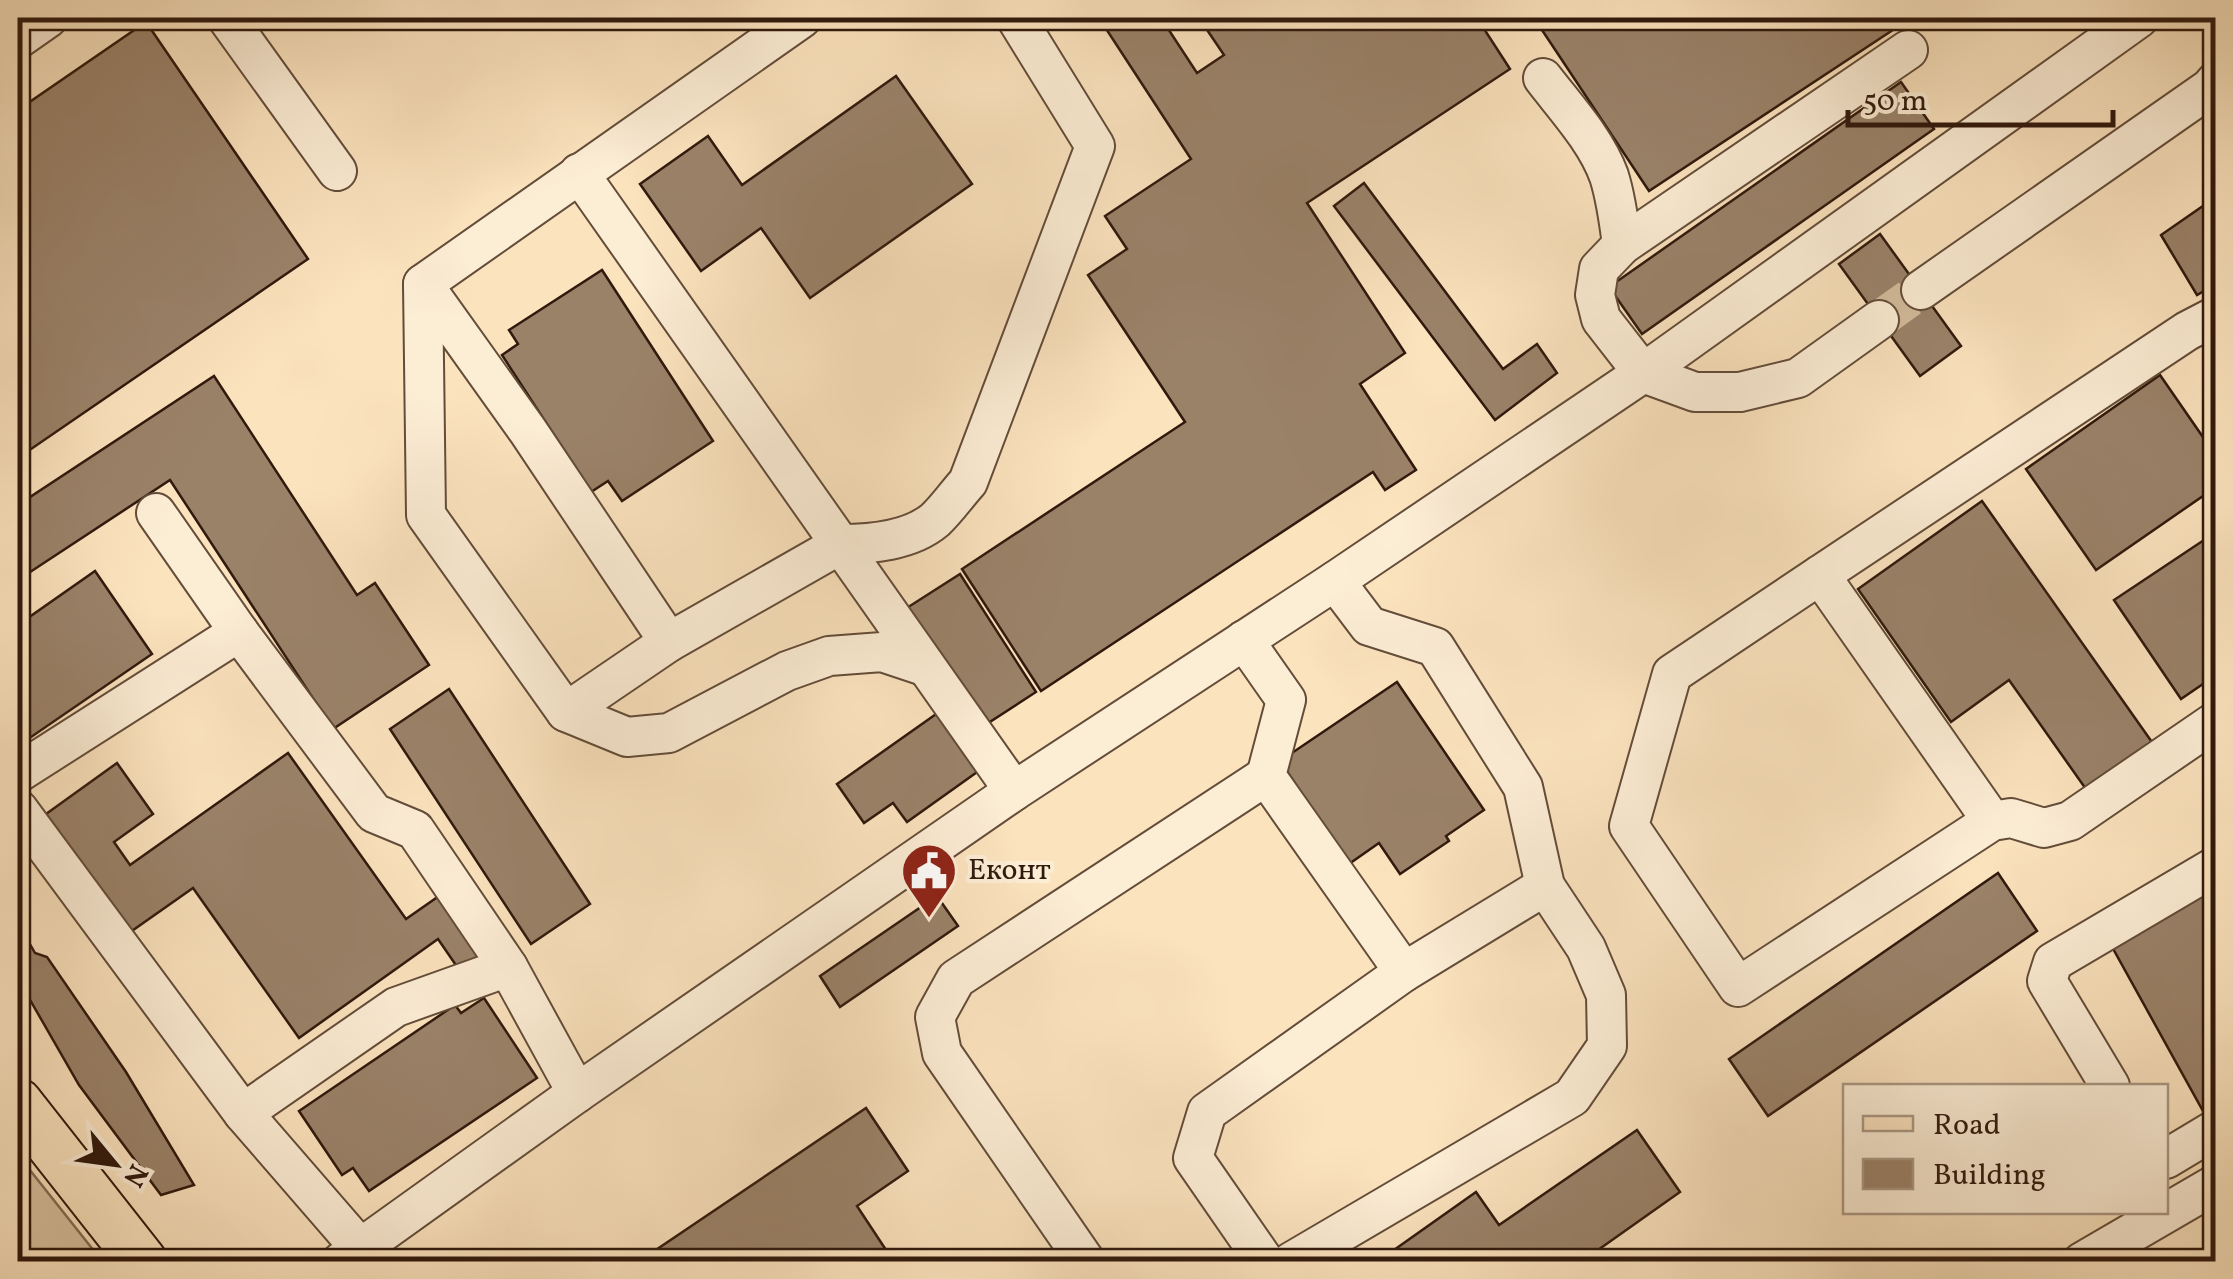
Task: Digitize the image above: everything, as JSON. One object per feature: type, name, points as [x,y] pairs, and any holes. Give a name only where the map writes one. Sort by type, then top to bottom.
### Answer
[{"type":"main road","points":[[18,1103],[143,1258]]},
{"type":"street","points":[[18,39],[48,18]]},
{"type":"street","points":[[227,18],[337,170]]},
{"type":"street","points":[[423,284],[802,18]]},
{"type":"street","points":[[566,712],[669,642],[840,544],[906,536],[935,520],[968,482],[1095,146],[1016,18]]},
{"type":"street","points":[[18,809],[350,1255],[1014,792],[1643,374],[2139,18]]},
{"type":"street","points":[[1879,320],[1798,378],[1740,392],[1696,392],[1643,374],[1602,319],[1595,294],[1599,269],[1622,245],[1908,50]]},
{"type":"street","points":[[1543,78],[1590,140],[1608,172],[1622,245]]},
{"type":"street","points":[[1921,290],[2216,82]]},
{"type":"street","points":[[579,173],[1014,792]]},
{"type":"street","points":[[423,284],[528,431],[669,642]]},
{"type":"street","points":[[423,284],[426,515],[566,712],[627,736],[669,733],[787,671],[829,656],[882,652],[924,666]]},
{"type":"street","points":[[2214,319],[2187,331],[1672,674],[1629,826],[1738,987],[1992,822],[2010,818],[2044,828],[2070,821],[2216,721]]},
{"type":"street","points":[[156,513],[374,814],[415,830],[508,967],[578,1093]]},
{"type":"street","points":[[1820,574],[1992,822]]},
{"type":"street","points":[[1290,1262],[1572,1097],[1607,1046],[1606,995],[1586,948],[1545,886],[1523,787],[1435,647],[1368,626],[1335,581]]},
{"type":"street","points":[[18,773],[239,632]]},
{"type":"street","points":[[1086,1262],[942,1053],[935,1017],[956,979],[1266,776],[1286,700],[1244,640]]},
{"type":"street","points":[[1266,776],[1404,972]]},
{"type":"street","points":[[2109,1084],[2047,981],[2053,962],[2216,866]]},
{"type":"street","points":[[1266,1262],[1193,1158],[1207,1112],[1404,972],[1545,886]]},
{"type":"street","points":[[242,1113],[396,1008],[508,967]]},
{"type":"street","points":[[2168,1158],[2216,1129]]},
{"type":"street","points":[[2173,1192],[2216,1184]]},
{"type":"street","points":[[2082,1262],[2144,1214]]},
{"type":"shaded area","points":[[18,1155],[102,1261],[18,1261]]},
{"type":"building","points":[[1099,18],[1161,18],[1197,73],[1224,55],[1199,18],[1477,18],[1510,69],[1307,203],[1405,353],[1360,384],[1416,470],[1385,490],[1373,472],[1041,691],[962,569],[1185,422],[1088,275],[1127,249],[1105,216],[1191,159]]},
{"type":"building","points":[[1534,18],[1911,18],[1649,191]]},
{"type":"building","points":[[146,22],[308,259],[18,458],[18,110]]},
{"type":"building","points":[[896,76],[972,184],[810,298],[761,228],[701,271],[640,184],[708,136],[742,185]]},
{"type":"building","points":[[1901,82],[1934,129],[1642,334],[1609,287]]},
{"type":"building","points":[[1364,183],[1503,369],[1537,344],[1557,373],[1495,420],[1334,206]]},
{"type":"building","points":[[2216,197],[2216,284],[2197,295],[2161,235]]},
{"type":"building","points":[[1880,234],[1961,346],[1920,376],[1839,264]]},
{"type":"building","points":[[602,270],[713,441],[622,501],[608,481],[591,492],[502,355],[518,344],[509,330]]},
{"type":"building","points":[[2160,375],[2216,456],[2216,487],[2096,570],[2026,469]]},
{"type":"building","points":[[214,376],[357,595],[375,583],[429,665],[333,729],[170,480],[18,580],[18,505]]},
{"type":"building","points":[[1982,501],[2154,745],[2088,792],[2009,680],[1951,722],[1858,589]]},
{"type":"building","points":[[2216,532],[2216,675],[2181,699],[2114,600]]},
{"type":"building","points":[[95,571],[152,654],[18,746],[18,625]]},
{"type":"building","points":[[960,574],[1036,692],[979,729],[902,611]]},
{"type":"building","points":[[1397,682],[1484,810],[1446,836],[1449,841],[1400,874],[1379,843],[1349,864],[1280,761]]},
{"type":"building","points":[[449,689],[590,904],[531,944],[390,729]]},
{"type":"building","points":[[939,712],[980,770],[907,822],[893,803],[864,823],[837,784]]},
{"type":"building","points":[[288,753],[406,919],[449,889],[493,952],[462,974],[438,939],[299,1038],[193,888],[119,940],[60,857],[71,849],[46,814],[117,763],[153,814],[114,842],[130,865]]},
{"type":"building","points":[[1998,873],[2037,931],[1768,1116],[1729,1059]]},
{"type":"building","points":[[2216,886],[2216,1104],[2203,1111],[2111,945]]},
{"type":"building","points":[[937,896],[958,926],[840,1007],[820,976]]},
{"type":"building","points":[[18,923],[35,953],[47,957],[126,1072],[194,1185],[161,1195],[79,1085],[18,979]]},
{"type":"building","points":[[484,998],[537,1078],[369,1191],[353,1168],[342,1175],[299,1111],[455,1005],[461,1013]]},
{"type":"building","points":[[866,1108],[908,1171],[857,1206],[894,1262],[638,1262]]},
{"type":"building","points":[[1637,1130],[1680,1192],[1581,1262],[1377,1262],[1476,1192],[1499,1225]]},
{"type":"tunnel","points":[[1879,320],[1921,290]]},
{"type":"place","name":"Еконт","points":[[929,920]]}]
